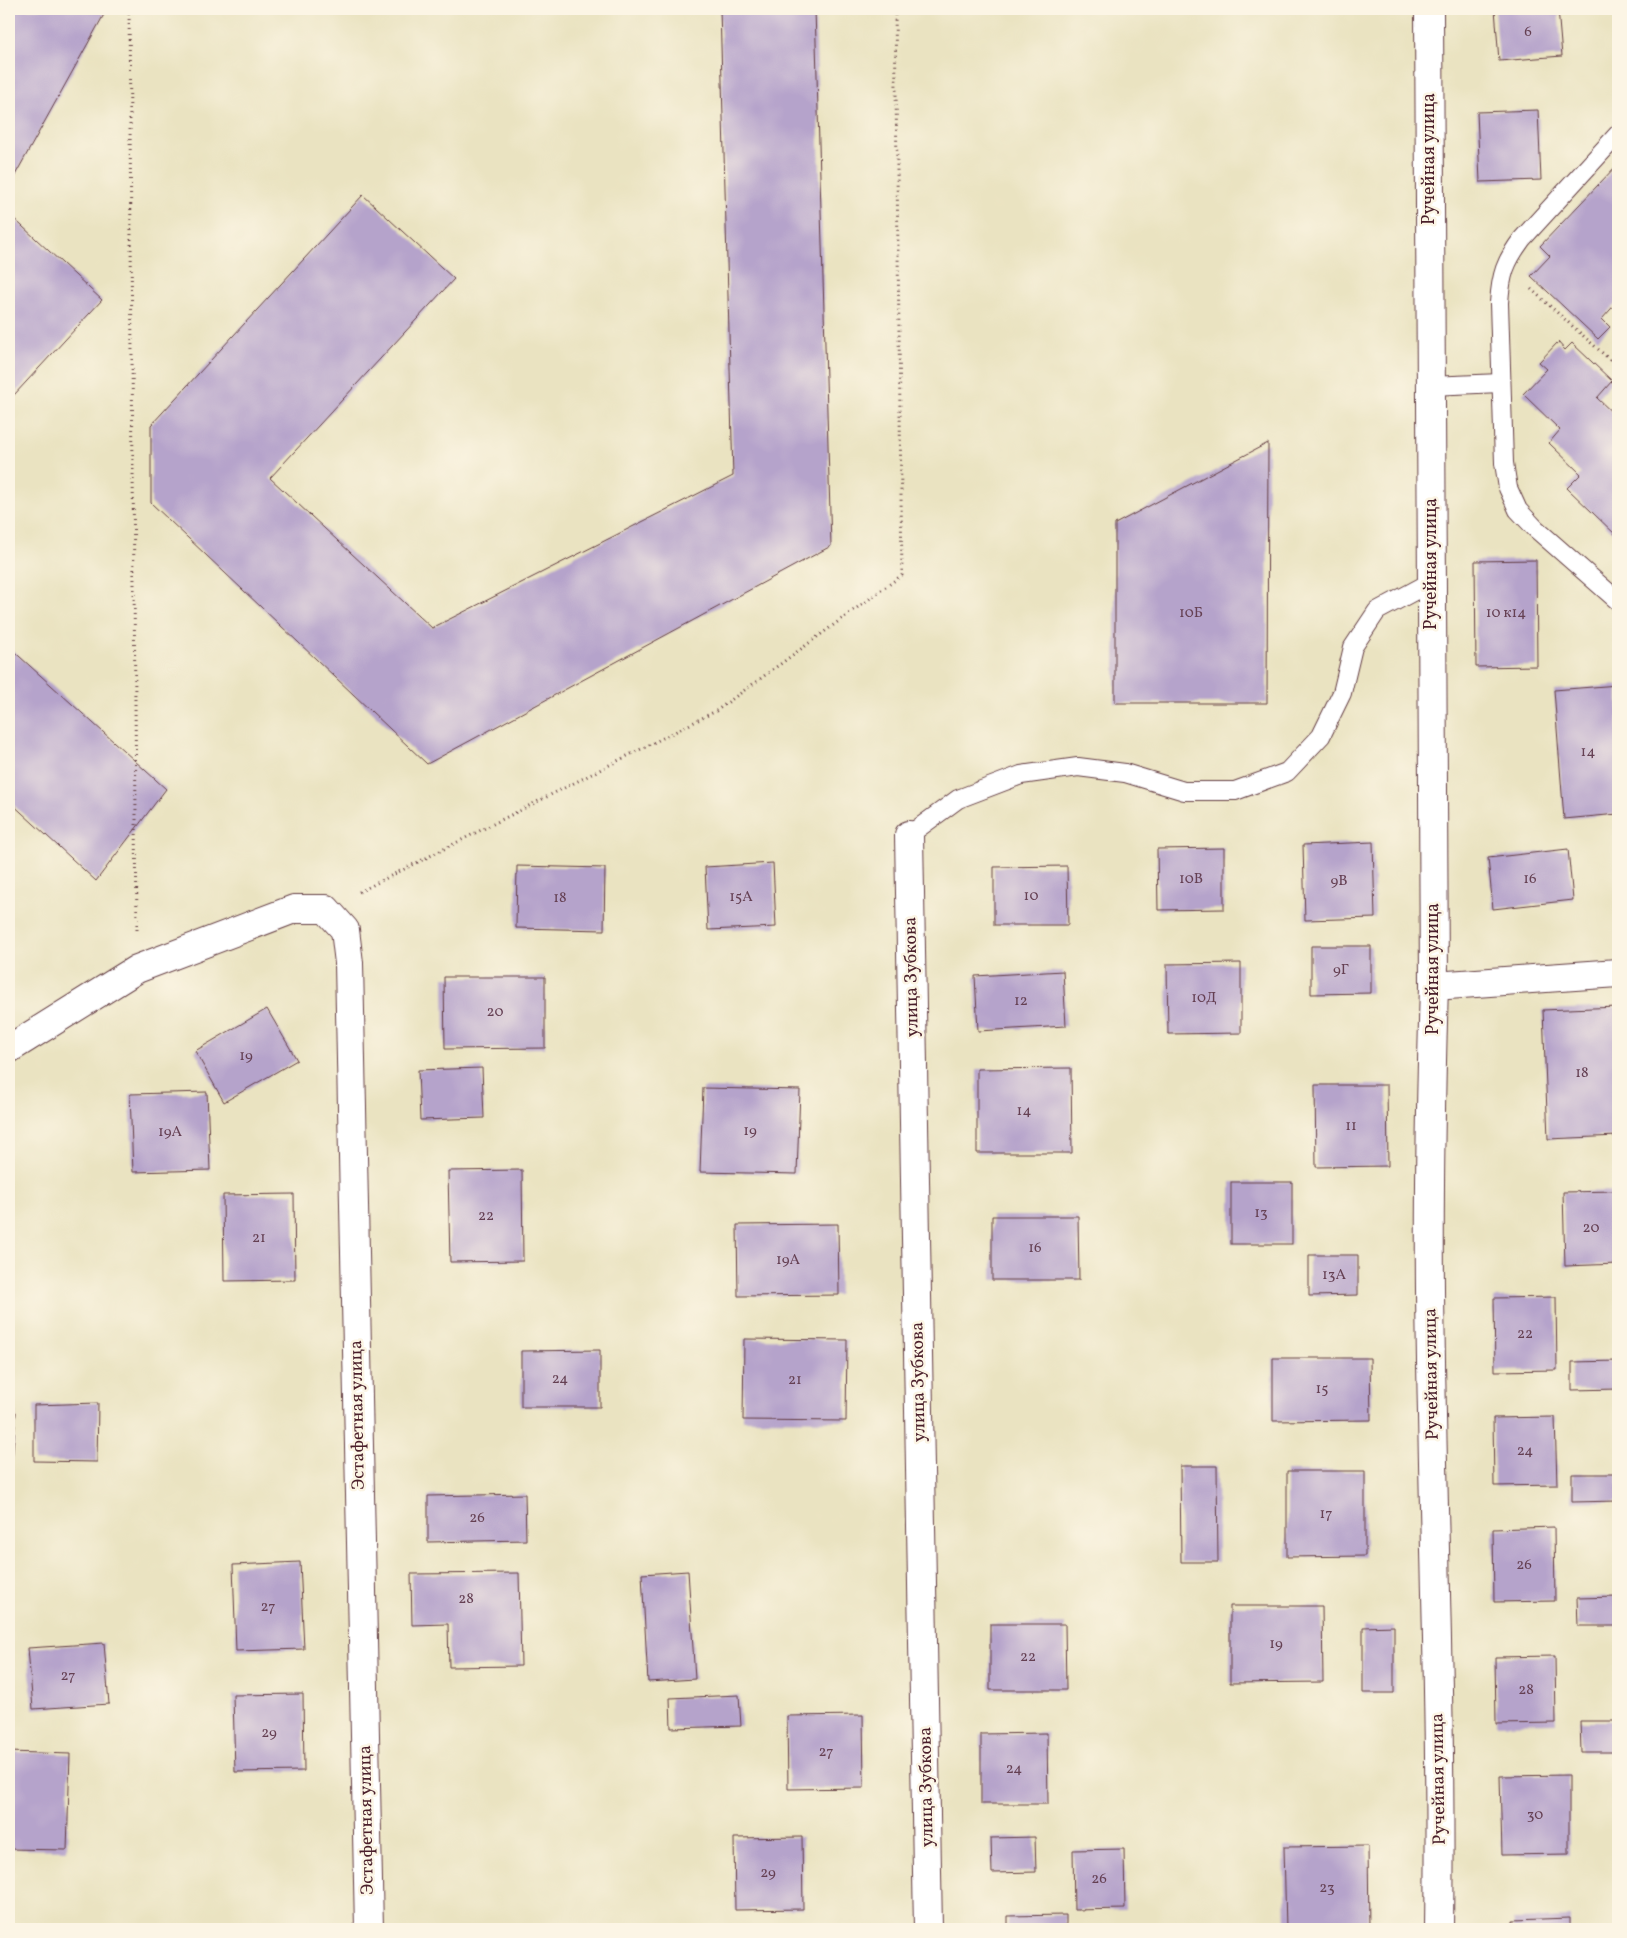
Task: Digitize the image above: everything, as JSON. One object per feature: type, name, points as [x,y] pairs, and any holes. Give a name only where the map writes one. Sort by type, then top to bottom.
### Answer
[{"type":"street","name":"Ручейная улица","points":[[1429,9],[1434,986],[1430,1139],[1430,1289],[1440,1811],[1439,1929]]},
{"type":"street","name":"улица Зубкова","points":[[909,835],[928,1929]]},
{"type":"street","points":[[9,1049],[137,969],[294,909],[326,909]]},
{"type":"street","name":"Эстафетная улица","points":[[326,909],[346,930],[349,963],[369,1929]]},
{"type":"street","points":[[1434,986],[1618,972]]},
{"type":"lane","points":[[1618,134],[1522,239],[1508,258],[1501,280],[1499,302],[1504,463],[1508,488],[1518,510],[1535,528],[1618,601]]},
{"type":"lane","points":[[1430,386],[1501,384]]},
{"type":"lane","points":[[909,835],[958,799],[1021,775],[1078,767],[1125,773],[1184,791],[1235,791],[1287,772],[1321,736],[1342,693],[1353,647],[1377,611],[1431,582]]},
{"type":"path","points":[[129,9],[137,969]]},
{"type":"path","points":[[326,909],[716,711],[902,575],[895,9]]},
{"type":"path","points":[[1506,266],[1618,367]]},
{"type":"building","points":[[9,9],[107,9],[9,186]]},
{"type":"building","points":[[720,9],[815,9],[831,546],[427,764],[151,503],[151,425],[363,195],[454,279],[270,478],[432,628],[733,476]]},
{"type":"building","points":[[1495,9],[1558,9],[1562,56],[1499,61]]},
{"type":"building","points":[[1538,110],[1541,180],[1480,182],[1477,112]]},
{"type":"building","points":[[1618,164],[1618,301],[1602,319],[1610,327],[1598,339],[1531,276],[1550,256],[1540,246]]},
{"type":"building","points":[[9,214],[102,300],[14,395],[9,390]]},
{"type":"building","points":[[1558,342],[1565,350],[1572,343],[1612,381],[1597,398],[1618,418],[1618,537],[1567,488],[1581,474],[1549,443],[1560,430],[1523,394],[1547,369],[1539,362]]},
{"type":"building","points":[[1268,443],[1267,703],[1115,703],[1115,524]]},
{"type":"building","points":[[1536,560],[1537,666],[1476,667],[1475,561]]},
{"type":"building","points":[[9,647],[166,789],[96,881],[9,801]]},
{"type":"building","points":[[1618,685],[1618,814],[1564,819],[1554,690]]},
{"type":"building","points":[[1373,842],[1375,918],[1305,920],[1303,845]]},
{"type":"building","points":[[1224,848],[1224,909],[1158,910],[1157,849]]},
{"type":"building","points":[[1568,849],[1573,900],[1493,909],[1488,858]]},
{"type":"building","points":[[773,863],[776,927],[708,930],[705,867]]},
{"type":"building","points":[[517,866],[605,868],[604,930],[516,928]]},
{"type":"building","points":[[1067,866],[1068,925],[994,925],[994,867]]},
{"type":"building","points":[[1311,946],[1371,946],[1371,993],[1311,994]]},
{"type":"building","points":[[1241,963],[1241,1033],[1168,1034],[1167,964]]},
{"type":"building","points":[[1063,971],[1066,1026],[978,1031],[975,976]]},
{"type":"building","points":[[444,977],[545,977],[545,1048],[445,1049]]},
{"type":"building","points":[[1618,1007],[1618,1136],[1548,1139],[1543,1010]]},
{"type":"building","points":[[267,1009],[297,1060],[224,1102],[195,1051]]},
{"type":"building","points":[[482,1068],[484,1118],[420,1120],[418,1070]]},
{"type":"building","points":[[1071,1068],[1072,1153],[977,1153],[977,1069]]},
{"type":"building","points":[[1315,1085],[1387,1085],[1388,1166],[1316,1167]]},
{"type":"building","points":[[703,1088],[800,1090],[797,1174],[700,1172]]},
{"type":"building","points":[[207,1092],[210,1170],[133,1172],[130,1094]]},
{"type":"building","points":[[522,1170],[523,1261],[450,1262],[448,1171]]},
{"type":"building","points":[[1231,1182],[1292,1182],[1292,1244],[1231,1244]]},
{"type":"building","points":[[1618,1191],[1618,1264],[1565,1266],[1563,1192]]},
{"type":"building","points":[[294,1194],[295,1280],[224,1281],[223,1195]]},
{"type":"building","points":[[992,1216],[1078,1216],[1079,1280],[992,1280]]},
{"type":"building","points":[[838,1224],[839,1295],[738,1296],[737,1225]]},
{"type":"building","points":[[1309,1255],[1358,1255],[1358,1295],[1309,1296]]},
{"type":"building","points":[[1556,1297],[1557,1370],[1495,1371],[1494,1298]]},
{"type":"building","points":[[744,1339],[847,1340],[846,1421],[743,1420]]},
{"type":"building","points":[[600,1350],[600,1407],[521,1407],[521,1351]]},
{"type":"building","points":[[1273,1358],[1370,1358],[1371,1420],[1273,1421]]},
{"type":"building","points":[[1618,1361],[1618,1389],[1572,1390],[1572,1362]]},
{"type":"building","points":[[98,1403],[97,1462],[34,1461],[34,1405]]},
{"type":"building","points":[[9,1412],[16,1412],[11,1474],[9,1474]]},
{"type":"building","points":[[1555,1417],[1557,1485],[1494,1486],[1493,1418]]},
{"type":"building","points":[[1180,1466],[1217,1466],[1218,1562],[1181,1562]]},
{"type":"building","points":[[1287,1471],[1365,1471],[1365,1556],[1287,1557]]},
{"type":"building","points":[[1572,1474],[1618,1474],[1618,1501],[1572,1502]]},
{"type":"building","points":[[525,1494],[526,1540],[428,1542],[428,1496]]},
{"type":"building","points":[[1554,1527],[1555,1601],[1494,1602],[1493,1529]]},
{"type":"building","points":[[300,1562],[304,1649],[236,1651],[233,1565]]},
{"type":"building","points":[[688,1571],[695,1679],[648,1682],[642,1574]]},
{"type":"building","points":[[519,1573],[521,1666],[449,1667],[448,1624],[412,1625],[411,1574]]},
{"type":"building","points":[[1618,1597],[1618,1626],[1578,1626],[1577,1598]]},
{"type":"building","points":[[1230,1606],[1322,1606],[1323,1682],[1230,1683]]},
{"type":"building","points":[[990,1624],[1065,1624],[1066,1690],[990,1690]]},
{"type":"building","points":[[1394,1626],[1394,1693],[1363,1693],[1363,1627]]},
{"type":"building","points":[[104,1643],[109,1704],[33,1709],[28,1648]]},
{"type":"building","points":[[1555,1656],[1556,1723],[1496,1724],[1495,1657]]},
{"type":"building","points":[[303,1694],[304,1771],[235,1772],[233,1695]]},
{"type":"building","points":[[739,1695],[741,1726],[671,1728],[670,1698]]},
{"type":"building","points":[[863,1715],[864,1788],[788,1789],[787,1716]]},
{"type":"building","points":[[1580,1721],[1618,1721],[1618,1752],[1581,1752]]},
{"type":"building","points":[[1047,1733],[1048,1804],[981,1804],[981,1734]]},
{"type":"building","points":[[9,1752],[70,1754],[67,1850],[9,1849]]},
{"type":"building","points":[[1569,1775],[1569,1854],[1502,1855],[1500,1776]]},
{"type":"building","points":[[802,1837],[803,1909],[735,1910],[734,1838]]},
{"type":"building","points":[[1035,1837],[1036,1872],[992,1873],[991,1838]]},
{"type":"building","points":[[1368,1846],[1369,1929],[1286,1929],[1284,1847]]},
{"type":"building","points":[[1124,1849],[1125,1909],[1074,1910],[1073,1850]]},
{"type":"building","points":[[1066,1915],[1066,1929],[1008,1929],[1008,1916]]},
{"type":"building","points":[[1570,1918],[1570,1929],[1513,1929],[1513,1920]]}]
